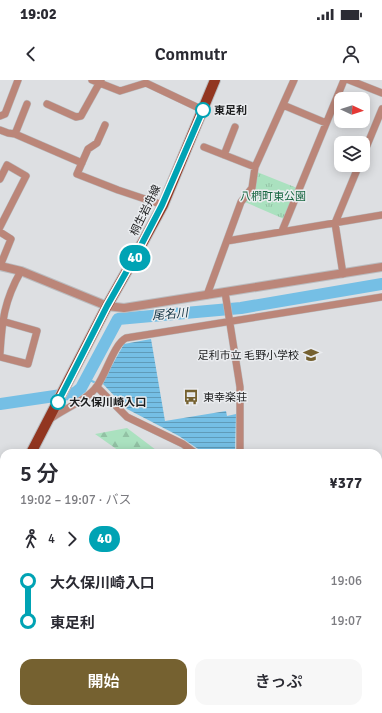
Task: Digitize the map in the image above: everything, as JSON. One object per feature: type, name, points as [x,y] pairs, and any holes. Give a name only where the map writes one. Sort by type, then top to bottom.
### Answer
[{"type":"main road","name":"桐生岩舟線","points":[[48,420],[107,306],[162,205],[215,80]]},
{"type":"main road","points":[[33,449],[48,420]]},
{"type":"street","points":[[0,116],[5,114],[18,80]]},
{"type":"street","points":[[92,80],[120,91],[146,83],[203,110]]},
{"type":"street","points":[[207,295],[241,202],[252,188],[255,167],[294,80]]},
{"type":"street","points":[[282,231],[344,80]]},
{"type":"street","points":[[350,80],[382,93]]},
{"type":"street","points":[[46,104],[76,117],[81,116],[100,82]]},
{"type":"street","points":[[15,134],[27,104]]},
{"type":"street","points":[[283,105],[326,123]]},
{"type":"street","points":[[370,138],[382,109]]},
{"type":"street","points":[[105,125],[97,143],[88,149],[77,174],[162,205]]},
{"type":"street","points":[[224,155],[235,127]]},
{"type":"street","points":[[0,130],[15,134],[82,163]]},
{"type":"street","points":[[204,147],[255,167]]},
{"type":"street","points":[[0,180],[7,165],[26,176],[0,227]]},
{"type":"street","points":[[343,274],[335,223],[356,172]]},
{"type":"street","points":[[227,240],[382,215]]},
{"type":"street","points":[[0,232],[11,239],[0,266],[21,271],[107,306],[131,307],[382,267]]},
{"type":"street","points":[[0,353],[2,307],[21,271]]},
{"type":"street","points":[[225,292],[240,387],[240,449]]},
{"type":"street","points":[[48,420],[69,406],[82,401],[97,387],[122,340],[229,318],[382,297]]},
{"type":"street","points":[[0,357],[28,364],[37,331],[2,321]]},
{"type":"street","points":[[97,387],[127,417],[183,444],[190,449]]},
{"type":"green space","name":"八椚町東公園","points":[[257,172],[297,188],[284,219],[245,202]]},
{"type":"green space","points":[[127,428],[155,449],[116,449],[95,434]]},
{"type":"water","points":[[151,339],[165,421],[226,411],[227,416],[236,414],[235,449],[198,449],[179,436],[127,409],[102,383],[124,344]]},
{"type":"waterway","name":"尾名川","points":[[0,404],[75,393],[81,388],[118,319],[241,308],[382,284]]},
{"type":"waterway","points":[[87,379],[94,382]]},
{"type":"bus line","name":"40","points":[[58,402],[84,349],[150,230],[203,110]]},
{"type":"place","name":"東足利","points":[[203,110]]},
{"type":"place","name":"足利市立 毛野小学校","points":[[311,355]]},
{"type":"place","name":"東幸楽荘","points":[[191,397]]},
{"type":"place","name":"大久保川崎入口","points":[[58,402]]}]
